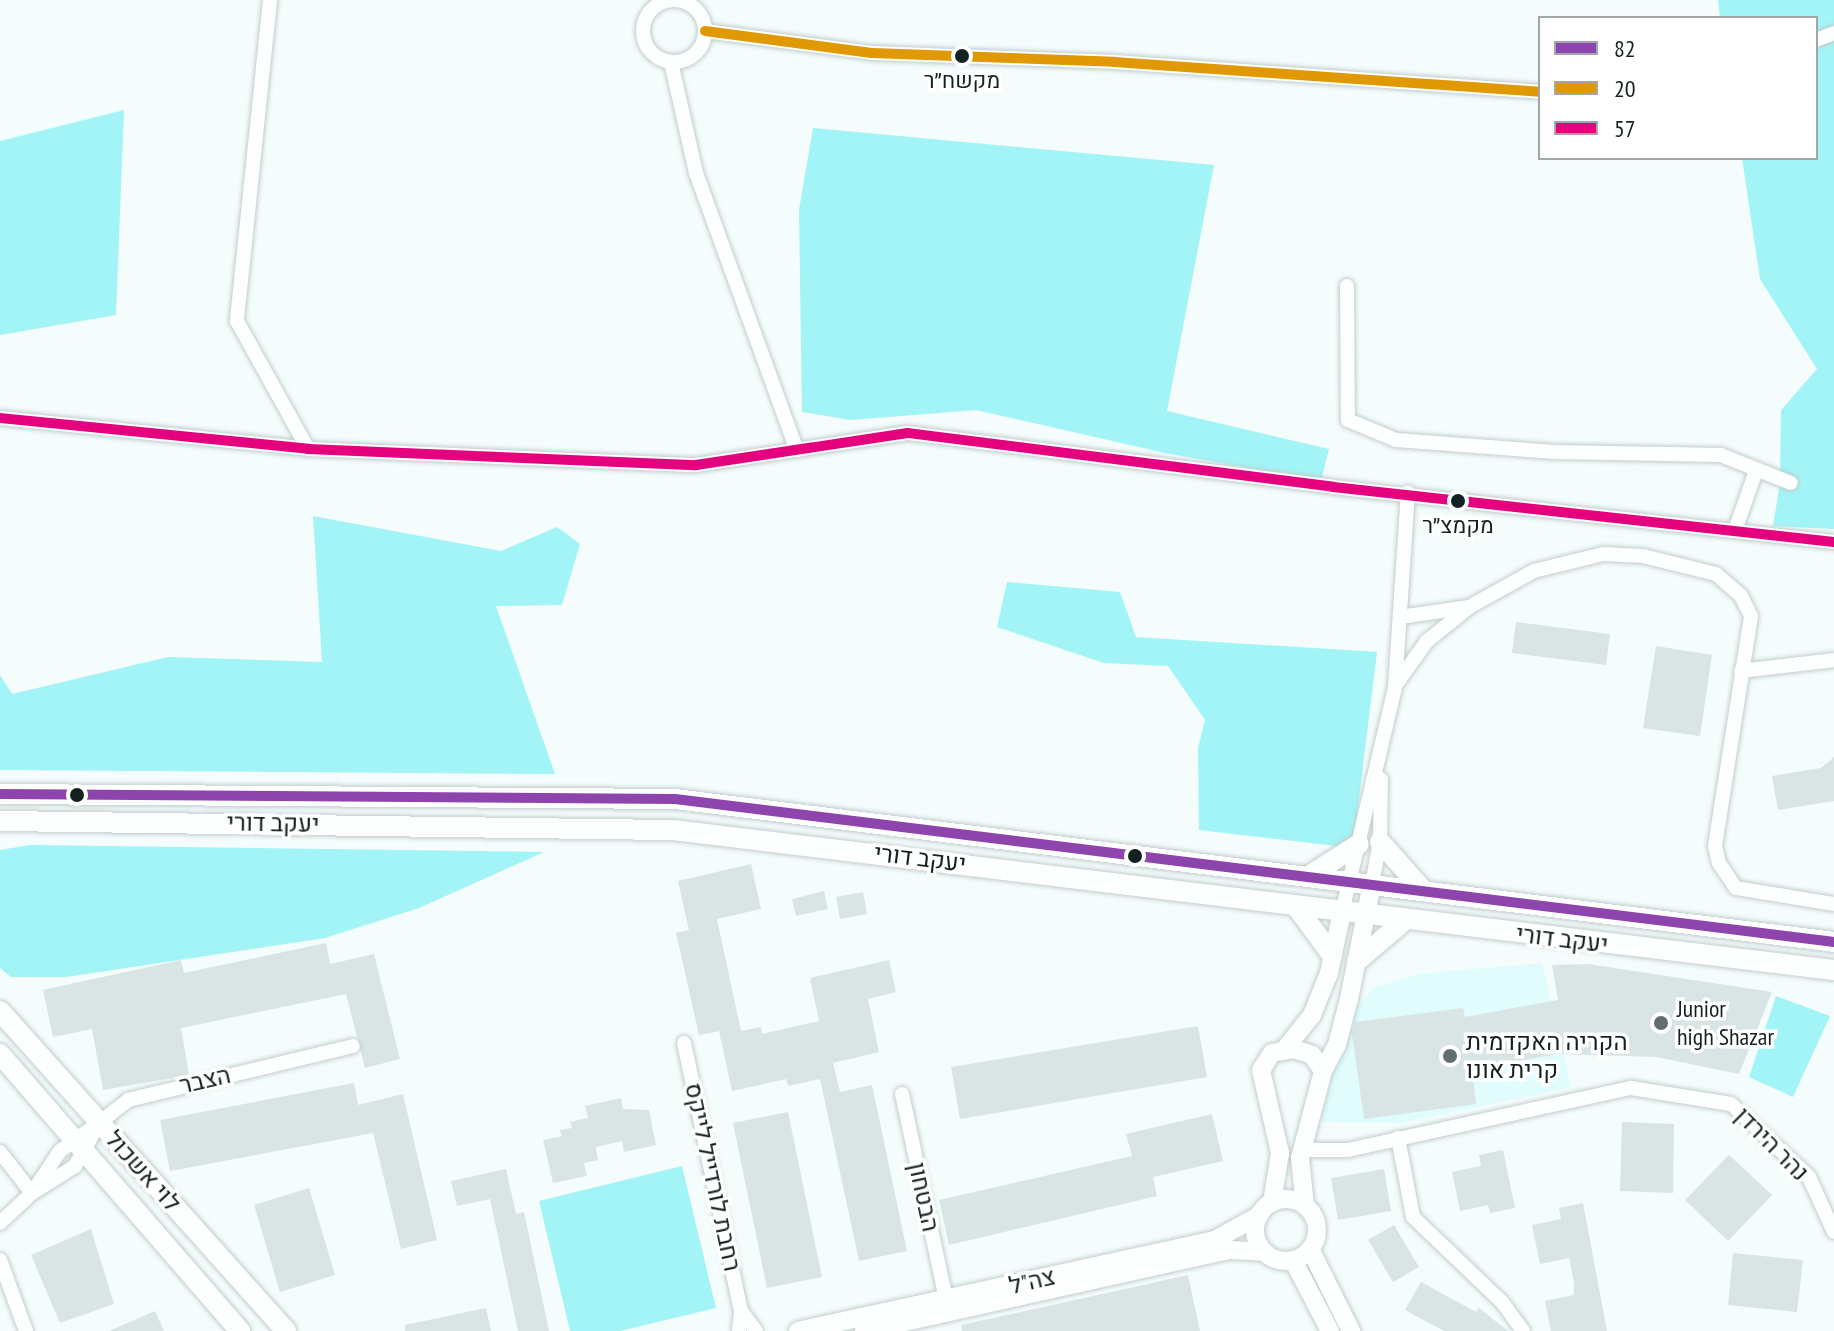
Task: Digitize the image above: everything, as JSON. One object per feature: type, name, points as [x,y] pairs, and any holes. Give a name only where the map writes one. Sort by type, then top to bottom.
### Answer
[{"type":"main road","name":"יעקב דורי","points":[[0,794],[675,799],[1834,942]]},
{"type":"main road","name":"יעקב דורי","points":[[0,821],[673,830],[1834,970]]},
{"type":"main road","points":[[1380,842],[1424,891]]},
{"type":"main road","points":[[1309,876],[1359,844]]},
{"type":"main road","points":[[1296,906],[1332,955]]},
{"type":"main road","points":[[1357,961],[1405,920]]},
{"type":"main road","name":"לוי אשכול","points":[[0,1011],[286,1331]]},
{"type":"main road","name":"לוי אשכול","points":[[0,1054],[78,1148],[240,1331]]},
{"type":"street","points":[[270,0],[237,321],[308,449]]},
{"type":"street","points":[[673,0],[692,6],[705,31],[691,57],[671,62],[652,53],[643,34],[648,14],[656,3],[673,0]]},
{"type":"street","points":[[705,31],[872,53],[1114,62],[1538,92]]},
{"type":"street","points":[[671,62],[696,173],[797,450]]},
{"type":"street","points":[[1347,286],[1348,420],[1396,440],[1555,452],[1721,455],[1791,483]]},
{"type":"street","points":[[0,418],[308,449],[696,465],[908,433],[1333,487],[1408,492],[1834,542]]},
{"type":"street","points":[[1735,530],[1756,471]]},
{"type":"street","points":[[1285,1049],[1312,1015],[1332,955],[1382,755],[1395,687],[1408,492]]},
{"type":"street","points":[[1395,687],[1427,641],[1469,607],[1534,571],[1603,554],[1684,565],[1716,574],[1741,596],[1751,616],[1715,846],[1719,863],[1736,888],[1834,904]]},
{"type":"street","points":[[1400,617],[1469,607]]},
{"type":"street","points":[[1741,671],[1834,660]]},
{"type":"street","points":[[1293,1260],[1310,1249],[1317,1231],[1305,1206],[1302,1150],[1323,1071],[1337,1045],[1357,961],[1380,842],[1382,755]]},
{"type":"street","name":"רחבת לורדייל לייקס","points":[[684,1043],[741,1311],[739,1331]]},
{"type":"street","name":"הצבר","points":[[32,1193],[99,1123],[141,1095],[353,1046]]},
{"type":"street","points":[[1323,1071],[1312,1055],[1285,1049],[1272,1053],[1261,1070],[1280,1153],[1266,1209],[1256,1234],[1264,1252],[1293,1260],[1330,1331]]},
{"type":"street","name":"נהר הירדן","points":[[1302,1150],[1348,1150],[1631,1088],[1731,1104],[1809,1177],[1834,1232]]},
{"type":"street","name":"הבטחון","points":[[902,1094],[946,1300]]},
{"type":"street","points":[[1398,1138],[1413,1217],[1502,1302],[1523,1331]]},
{"type":"street","points":[[0,1223],[78,1148]]},
{"type":"street","points":[[0,1152],[32,1193]]},
{"type":"street","points":[[1266,1209],[1288,1200],[1305,1206]]},
{"type":"street","name":"צה\"ל","points":[[798,1331],[1215,1240],[1266,1209]]},
{"type":"street","points":[[1310,1249],[1351,1331]]},
{"type":"street","name":"צה\"ל","points":[[869,1330],[1230,1250],[1264,1252]]},
{"type":"street","points":[[0,1260],[26,1331]]},
{"type":"street","name":"רחבת לורדייל לייקס","points":[[741,1311],[756,1331]]},
{"type":"shaded area","points":[[1718,0],[1834,0],[1834,529],[1773,526],[1780,483],[1781,410],[1817,369],[1760,279],[1742,160],[1818,160],[1818,16],[1720,16]]},
{"type":"shaded area","points":[[124,110],[116,315],[0,335],[0,141]]},
{"type":"shaded area","points":[[813,128],[1214,165],[1167,411],[1329,449],[1321,481],[1165,453],[976,410],[851,420],[802,412],[799,210]]},
{"type":"shaded area","points":[[313,516],[501,551],[557,527],[580,544],[562,605],[496,606],[555,774],[0,770],[0,675],[12,694],[168,657],[322,662]]},
{"type":"shaded area","points":[[1007,582],[1120,592],[1136,637],[1377,652],[1353,848],[1199,830],[1198,748],[1205,720],[1168,666],[1104,663],[997,627]]},
{"type":"shaded area","points":[[30,845],[544,852],[419,908],[325,938],[66,977],[11,977],[0,968],[0,850]]},
{"type":"shaded area","name":"הקריה האקדמית קרית אונו","points":[[1542,963],[1571,1087],[1401,1123],[1322,1122],[1341,1025],[1375,987],[1418,974]]},
{"type":"shaded area","points":[[1776,996],[1830,1016],[1793,1097],[1749,1077]]},
{"type":"shaded area","points":[[682,1166],[716,1308],[620,1331],[570,1331],[539,1201]]},
{"type":"building","points":[[1516,622],[1610,634],[1606,665],[1512,653]]},
{"type":"building","points":[[1656,646],[1712,655],[1700,736],[1643,728]]},
{"type":"building","points":[[1834,757],[1834,801],[1778,810],[1772,776],[1821,768]]},
{"type":"building","points":[[751,864],[761,909],[717,919],[741,1031],[761,1027],[762,1034],[819,1021],[810,978],[889,960],[896,992],[868,999],[879,1052],[833,1063],[840,1092],[872,1085],[907,1251],[859,1261],[820,1079],[788,1086],[786,1079],[732,1091],[719,1031],[699,1035],[676,933],[689,930],[678,881]]},
{"type":"building","points":[[824,891],[828,909],[796,916],[792,899]]},
{"type":"building","points":[[863,892],[867,914],[840,919],[836,897]]},
{"type":"building","points":[[326,943],[330,964],[374,954],[400,1059],[365,1068],[346,994],[181,1028],[189,1075],[103,1090],[92,1029],[53,1037],[43,990],[181,960],[184,973]]},
{"type":"building","points":[[1588,964],[1772,992],[1739,1074],[1656,1057],[1558,1054],[1472,1070],[1476,1104],[1364,1119],[1352,1034],[1355,1022],[1463,1008],[1465,1017],[1558,1000],[1552,965]]},
{"type":"building","points":[[1198,1026],[1207,1077],[960,1119],[951,1067]]},
{"type":"building","points":[[354,1083],[358,1105],[403,1094],[437,1240],[401,1249],[373,1133],[170,1171],[160,1120]]},
{"type":"building","points":[[621,1098],[623,1109],[649,1110],[656,1145],[624,1152],[622,1141],[596,1147],[598,1160],[584,1163],[587,1176],[553,1183],[543,1140],[562,1136],[560,1130],[572,1128],[570,1122],[588,1118],[585,1106]]},
{"type":"building","points":[[788,1112],[822,1277],[767,1288],[733,1123]]},
{"type":"building","points":[[1212,1114],[1223,1161],[1153,1177],[1157,1196],[949,1245],[939,1200],[1132,1156],[1126,1134]]},
{"type":"building","points":[[1622,1122],[1674,1124],[1673,1193],[1620,1191]]},
{"type":"building","points":[[1503,1150],[1515,1208],[1490,1213],[1488,1205],[1460,1211],[1452,1172],[1481,1166],[1479,1155]]},
{"type":"building","points":[[1729,1155],[1772,1195],[1728,1241],[1685,1200]]},
{"type":"building","points":[[506,1169],[516,1214],[524,1212],[549,1331],[518,1331],[490,1199],[457,1206],[451,1181]]},
{"type":"building","points":[[1384,1169],[1391,1211],[1338,1220],[1331,1178]]},
{"type":"building","points":[[309,1188],[335,1275],[280,1292],[254,1205]]},
{"type":"building","points":[[1583,1203],[1607,1331],[1551,1331],[1545,1301],[1574,1295],[1574,1283],[1569,1258],[1540,1264],[1532,1225],[1561,1219],[1559,1208]]},
{"type":"building","points":[[1394,1225],[1419,1267],[1393,1282],[1368,1240]]},
{"type":"building","points":[[91,1229],[114,1304],[60,1323],[31,1255]]},
{"type":"building","points":[[1733,1253],[1803,1260],[1797,1312],[1728,1305]]},
{"type":"building","points":[[1188,1275],[1200,1331],[962,1331],[961,1325]]},
{"type":"building","points":[[1421,1282],[1476,1312],[1479,1308],[1508,1331],[1444,1331],[1405,1310]]},
{"type":"building","points":[[486,1308],[491,1331],[405,1331],[405,1325]]},
{"type":"building","points":[[155,1311],[164,1331],[109,1331]]},
{"type":"transit line","name":"20","points":[[705,31],[872,53],[1114,62],[1538,92]]},
{"type":"transit line","name":"57","points":[[0,418],[308,449],[696,465],[908,433],[1333,487],[1834,542]]},
{"type":"transit line","name":"82","points":[[0,794],[675,799],[1834,942]]},
{"type":"place","name":"מקשח״ר","points":[[962,56]]},
{"type":"place","name":"מקמצ״ר","points":[[1458,501]]},
{"type":"place","name":"Junior high Shazar","points":[[1661,1023]]},
{"type":"place","name":"הקריה האקדמית קרית אונו","points":[[1450,1056]]}]
